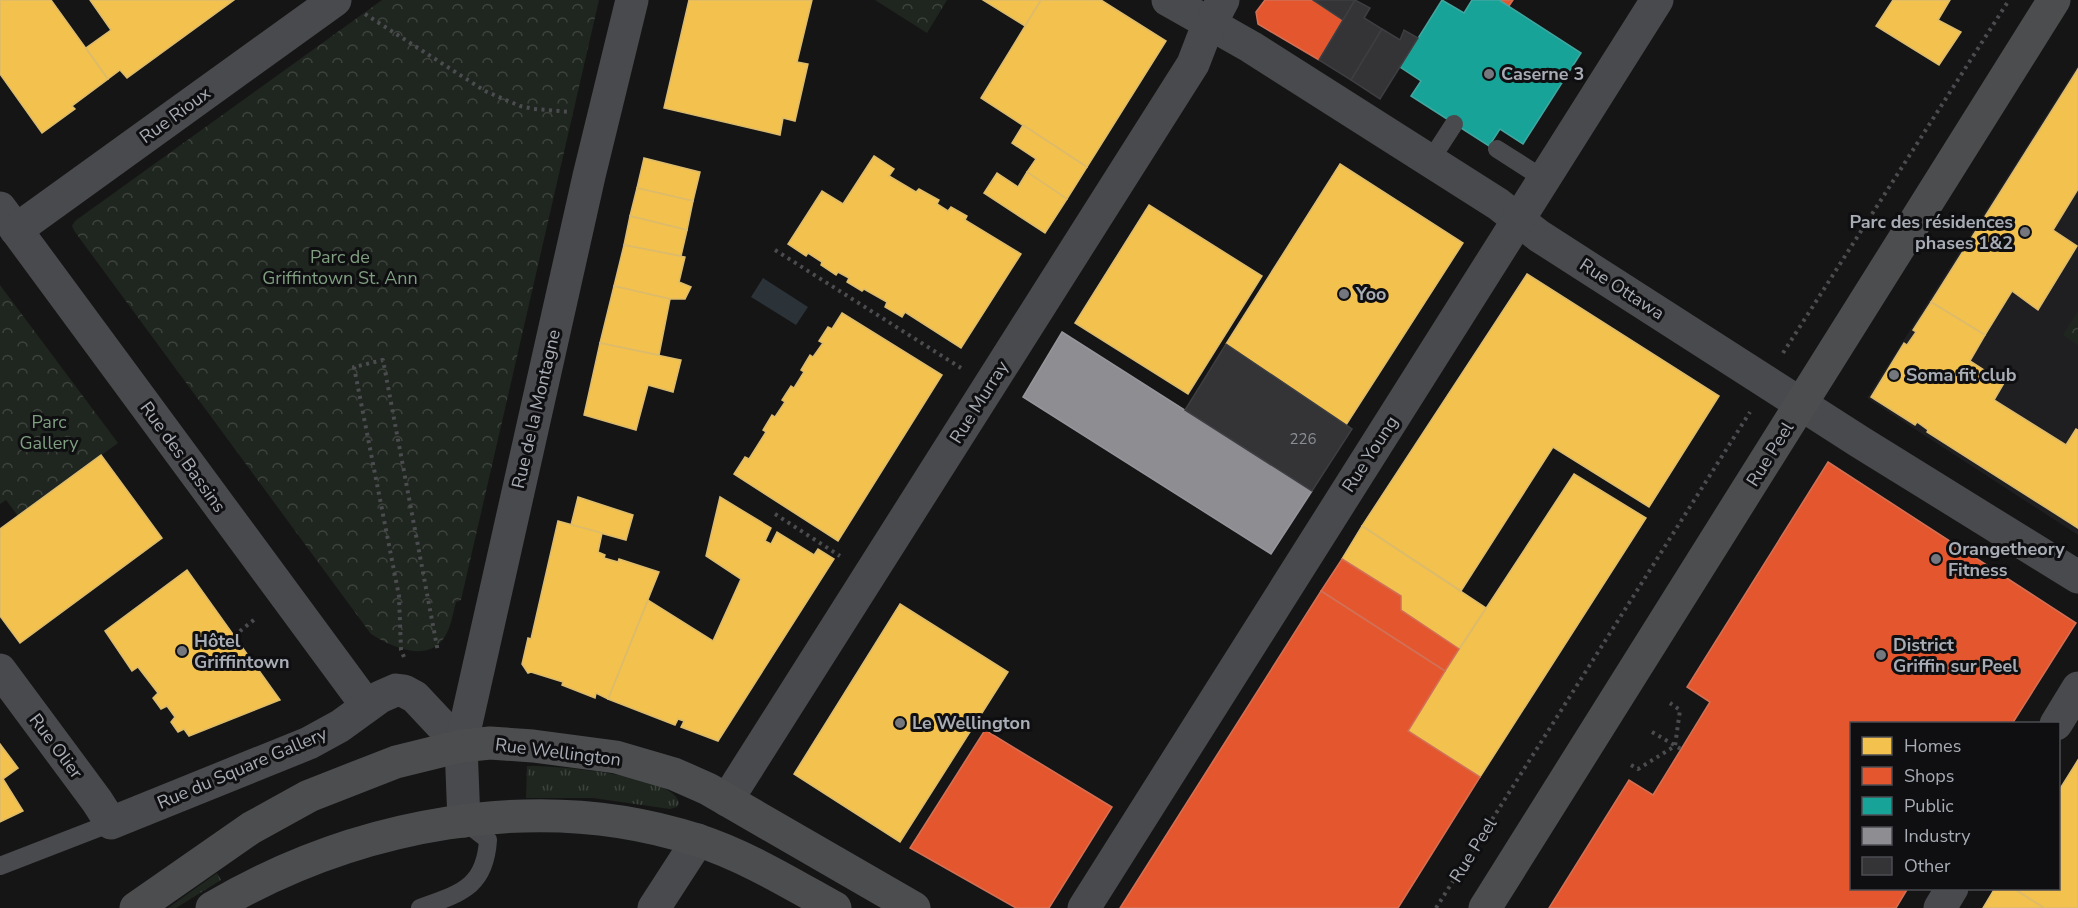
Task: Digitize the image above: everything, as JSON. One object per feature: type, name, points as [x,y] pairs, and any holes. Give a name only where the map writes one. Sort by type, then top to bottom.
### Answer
[{"type":"main road","name":"Rue Peel","points":[[1485,908],[2054,0]]},
{"type":"main road","name":"Rue Wellington","points":[[136,908],[251,828],[309,796],[396,762],[461,746],[490,743],[616,757],[674,774],[727,800],[914,908]]},
{"type":"main road","points":[[212,908],[280,873],[333,851],[418,829],[464,821],[542,816],[633,824],[698,840],[767,870],[835,908]]},
{"type":"street","name":"Rue de la Montagne","points":[[464,821],[461,746],[581,209],[632,0]]},
{"type":"street","name":"Rue Ottawa","points":[[1168,0],[1217,12],[1251,46],[1498,204],[1548,242],[1801,402],[1860,442],[2078,577]]},
{"type":"street","name":"Rue Young","points":[[1084,908],[1657,0]]},
{"type":"street","name":"Rue Rioux","points":[[8,219],[345,4]]},
{"type":"street","name":"Rue Murray","points":[[727,800],[1194,64],[1217,12]]},
{"type":"street","name":"Rue des Bassins","points":[[8,219],[366,706]]},
{"type":"street","name":"Rue Olier","points":[[0,670],[111,823]]},
{"type":"street","points":[[2057,722],[2078,688]]},
{"type":"street","name":"Rue du Square Gallery","points":[[111,823],[309,743],[340,726],[366,706],[396,690],[410,694],[461,746]]},
{"type":"street","points":[[654,908],[698,840]]},
{"type":"street","points":[[1940,908],[1951,890]]},
{"type":"lane","points":[[1430,161],[1454,124]]},
{"type":"lane","points":[[1497,149],[1544,179]]},
{"type":"lane","points":[[420,908],[466,889],[478,877],[486,860],[488,840],[464,821]]},
{"type":"lane","name":"Rue du Square Gallery","points":[[0,866],[111,823]]},
{"type":"path","points":[[1796,330],[2009,0]]},
{"type":"path","points":[[345,4],[485,91],[520,106],[578,111]]},
{"type":"path","points":[[775,250],[964,370]]},
{"type":"path","points":[[404,657],[401,650],[399,596],[354,367],[383,360],[438,652]]},
{"type":"path","name":"Rue Peel","points":[[1436,908],[1742,427]]},
{"type":"path","points":[[775,514],[844,558]]},
{"type":"path","points":[[234,636],[255,619]]},
{"type":"path","points":[[1670,703],[1680,710],[1675,746]]},
{"type":"path","points":[[1652,732],[1681,749]]},
{"type":"path","points":[[1631,765],[1638,769],[1675,746]]},
{"type":"shaded area","name":"Parc des résidences phases 1&2","points":[[2078,65],[2078,535],[1867,398]]},
{"type":"shaded area","points":[[763,278],[808,307],[796,325],[751,297]]},
{"type":"green space","name":"Parc de Griffintown St. Ann","points":[[382,0],[599,0],[461,600],[456,602],[444,638],[437,646],[419,651],[398,648],[371,634],[72,226],[75,221]]},
{"type":"green space","points":[[875,0],[947,0],[927,33]]},
{"type":"green space","name":"Parc Gallery","points":[[0,285],[118,443],[18,516],[6,500],[0,504]]},
{"type":"green space","points":[[2078,311],[2078,345],[2063,335]]},
{"type":"green space","points":[[527,766],[561,767],[637,779],[659,786],[673,794],[679,804],[670,809],[593,798],[526,798]]},
{"type":"green space","points":[[217,873],[221,880],[176,908],[168,908]]},
{"type":"building: Homes","points":[[0,0],[51,0],[108,79],[72,106],[75,109],[42,133],[0,74]]},
{"type":"building: Homes","points":[[90,0],[234,0],[127,78],[120,70],[108,79],[86,48],[111,30]]},
{"type":"building: Homes","points":[[689,0],[812,0],[797,62],[808,64],[795,121],[783,118],[780,135],[664,108]]},
{"type":"building: Homes","points":[[983,0],[1041,0],[1025,26]]},
{"type":"building: Homes","points":[[1041,0],[1101,0],[1166,41],[1087,167],[981,98]]},
{"type":"building: Homes","points":[[1893,0],[1950,0],[1938,20],[1961,32],[1939,65],[1876,26]]},
{"type":"building: Homes","points":[[2078,69],[2078,189],[2053,230],[2077,246],[2038,310],[2012,291],[1985,335],[1931,302]]},
{"type":"building: Homes","points":[[1023,125],[1087,167],[1067,199],[1027,172],[1036,159],[1012,143]]},
{"type":"building: Homes","points":[[874,156],[894,169],[889,176],[916,192],[919,189],[939,200],[937,204],[948,211],[951,207],[967,216],[965,220],[1021,254],[961,348],[905,312],[902,317],[885,307],[887,302],[864,289],[862,291],[847,282],[849,278],[838,272],[836,275],[821,265],[822,262],[808,253],[806,256],[788,244],[822,191],[843,204]]},
{"type":"building: Homes","points":[[644,158],[700,172],[693,201],[637,188]]},
{"type":"building: Homes","name":"Yoo","points":[[1340,164],[1463,243],[1346,425],[1226,344]]},
{"type":"building: Homes","points":[[1027,172],[1067,199],[1045,233],[984,193],[997,173],[1018,187]]},
{"type":"building: Homes","points":[[637,188],[693,201],[687,230],[630,216]]},
{"type":"building: Homes","points":[[1149,205],[1262,276],[1188,394],[1075,323]]},
{"type":"building: Homes","points":[[630,216],[687,230],[681,256],[624,245]]},
{"type":"building: Homes","points":[[624,245],[685,257],[679,282],[691,287],[685,299],[670,299],[614,286]]},
{"type":"building: Homes","points":[[1527,274],[1719,396],[1649,507],[1553,447],[1461,591],[1362,526]]},
{"type":"building: Homes","points":[[614,286],[670,299],[659,355],[600,343]]},
{"type":"building: Homes","points":[[1931,302],[1985,335],[1970,361],[2004,383],[1994,400],[2066,445],[2076,429],[2078,430],[2078,528],[1927,432],[1928,430],[1917,422],[1915,425],[1871,397],[1904,343],[1907,345],[1916,332],[1913,330]]},
{"type":"building: Homes","points":[[842,313],[942,375],[838,541],[734,474],[745,457],[749,459],[766,432],[763,430],[772,415],[775,417],[785,402],[782,400],[791,386],[794,388],[804,372],[801,370],[810,355],[813,357],[823,343],[819,341],[828,327],[832,329]]},
{"type":"building: Homes","points":[[600,343],[681,360],[673,392],[648,385],[636,430],[584,415]]},
{"type":"building: Homes","points":[[101,455],[162,538],[20,643],[0,616],[0,529]]},
{"type":"building: Homes","points":[[1574,474],[1646,518],[1480,777],[1408,731]]},
{"type":"building: Homes","points":[[578,497],[633,515],[626,540],[571,525]]},
{"type":"building: Homes","points":[[720,497],[771,528],[765,541],[771,544],[777,532],[814,555],[818,549],[834,559],[718,741],[681,727],[684,721],[678,719],[675,725],[608,699],[648,600],[713,641],[741,579],[706,556]]},
{"type":"building: Homes","points":[[558,521],[602,533],[598,552],[605,555],[604,558],[618,562],[619,559],[659,572],[608,699],[596,693],[595,698],[562,685],[563,682],[528,673],[522,664],[528,638],[531,639]]},
{"type":"building: Homes","points":[[1362,526],[1486,608],[1459,649],[1401,610],[1401,596],[1342,559]]},
{"type":"building: Homes","name":"Hôtel Griffintown","points":[[187,570],[280,700],[189,736],[184,729],[178,732],[171,722],[175,717],[167,706],[161,709],[153,698],[158,693],[138,667],[132,671],[105,631]]},
{"type":"building: Homes","name":"Le Wellington","points":[[900,604],[1008,672],[900,842],[794,774]]},
{"type":"building: Homes","points":[[0,744],[18,768],[3,779],[23,811],[0,822]]},
{"type":"building: Homes","points":[[2078,760],[2078,908],[2044,908],[2016,890],[2060,890],[2060,789]]},
{"type":"building: Homes","points":[[1994,890],[2016,890],[2044,908],[1983,908]]},
{"type":"building: Shops","points":[[1265,0],[1313,0],[1343,20],[1319,60],[1258,24],[1256,12]]},
{"type":"building: Shops","points":[[1499,0],[1513,0],[1509,6]]},
{"type":"building: Shops","name":"District Griffin sur Peel","points":[[1828,462],[2076,623],[2013,722],[1850,722],[1850,890],[1907,890],[1896,908],[1549,908],[1629,780],[1653,795],[1710,702],[1687,687]]},
{"type":"building: Shops","points":[[1342,559],[1401,596],[1401,610],[1459,649],[1445,671],[1321,591]]},
{"type":"building: Shops","points":[[1321,591],[1445,671],[1408,731],[1480,777],[1398,908],[1120,908]]},
{"type":"building: Shops","points":[[985,730],[1112,807],[1049,908],[1016,908],[910,848]]},
{"type":"building: Public","name":"Caserne 3","points":[[1442,0],[1464,13],[1472,0],[1499,0],[1581,53],[1523,144],[1500,129],[1489,146],[1411,96],[1421,81],[1400,67]]},
{"type":"building: Industry","points":[[1062,332],[1312,491],[1271,554],[1023,397]]},
{"type":"building: Other","points":[[1313,0],[1355,0],[1343,20]]},
{"type":"building: Other","points":[[1355,0],[1370,8],[1364,18],[1382,29],[1351,80],[1319,60]]},
{"type":"building: Other","points":[[1382,29],[1400,40],[1404,30],[1418,38],[1380,99],[1351,80]]},
{"type":"building: Other","points":[[1226,344],[1352,429],[1312,491],[1185,410]]},
{"type":"place","name":"Caserne 3","points":[[1489,74]]},
{"type":"place","name":"Parc des résidences phases 1&2","points":[[2025,232]]},
{"type":"place","name":"Yoo","points":[[1344,294]]},
{"type":"place","name":"Soma fit club","points":[[1894,375]]},
{"type":"place","name":"Orangetheory Fitness","points":[[1936,559]]},
{"type":"place","name":"Hôtel Griffintown","points":[[182,651]]},
{"type":"place","name":"District Griffin sur Peel","points":[[1881,655]]},
{"type":"place","name":"Le Wellington","points":[[900,723]]}]
